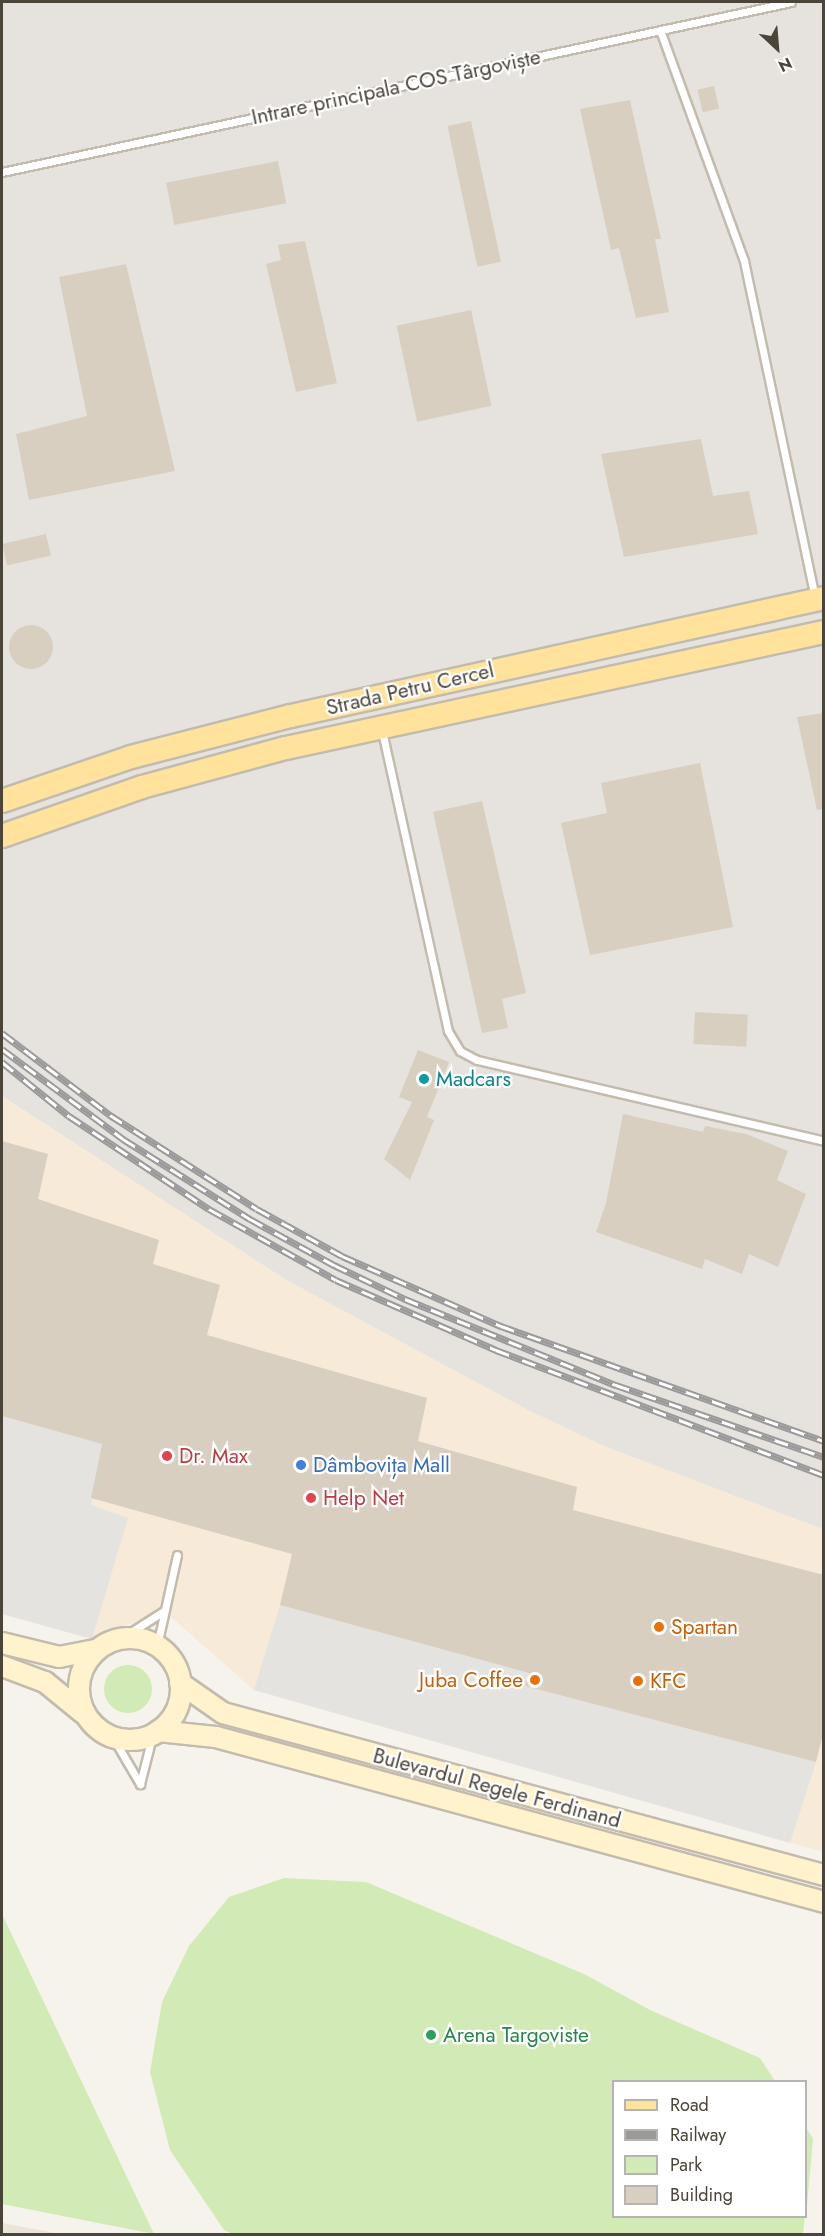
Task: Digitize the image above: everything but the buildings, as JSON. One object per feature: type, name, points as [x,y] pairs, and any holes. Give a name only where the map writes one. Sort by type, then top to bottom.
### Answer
[{"type":"main road","points":[[819,599],[823,632]]},
{"type":"main road","name":"Strada Petru Cercel","points":[[2,801],[131,757],[434,682],[819,599]]},
{"type":"main road","name":"Strada Petru Cercel","points":[[2,836],[142,787],[381,726],[823,632]]},
{"type":"main road","points":[[2,1643],[37,1654],[74,1656],[96,1650],[120,1639],[146,1640],[157,1646]]},
{"type":"main road","name":"Bulevardul Regele Ferdinand","points":[[157,1646],[176,1669],[180,1683],[223,1713],[820,1874]]},
{"type":"main road","points":[[89,1719],[78,1690],[80,1676],[96,1650]]},
{"type":"main road","points":[[2,1666],[45,1682],[112,1736],[128,1739],[156,1732],[174,1713],[180,1683]]},
{"type":"main road","name":"Bulevardul Regele Ferdinand","points":[[156,1732],[209,1736],[824,1902]]},
{"type":"lane","name":"Intrare principala COS Târgoviște","points":[[2,172],[791,2]]},
{"type":"lane","points":[[660,30],[744,261],[808,563],[819,599]]},
{"type":"lane","points":[[381,726],[448,1031],[460,1051],[477,1060],[824,1141]]},
{"type":"lane","points":[[157,1646],[177,1555]]},
{"type":"lane","points":[[120,1639],[164,1611]]},
{"type":"lane","points":[[112,1736],[140,1784],[156,1732]]},
{"type":"shaded area","points":[[2,2],[823,2],[823,1529],[604,1446],[528,1410],[288,1281],[2,1096]]},
{"type":"shaded area","points":[[2,1096],[288,1281],[528,1410],[604,1446],[823,1529],[823,1852],[254,1690],[164,1611],[92,1639],[2,1613]]},
{"type":"shaded area","points":[[2,1416],[102,1444],[91,1505],[128,1518],[92,1639],[2,1614]]},
{"type":"shaded area","points":[[280,1605],[529,1673],[526,1686],[816,1762],[790,1843],[254,1690]]},
{"type":"shaded area","points":[[2,2223],[61,2234],[2,2234]]},
{"type":"green space","points":[[128,1665],[145,1672],[152,1689],[145,1706],[128,1713],[111,1706],[104,1689],[111,1672]]},
{"type":"green space","name":"Arena Targoviste","points":[[284,1878],[366,1882],[584,1974],[652,2011],[760,2058],[774,2080],[612,2080],[612,2218],[805,2218],[803,2234],[232,2234],[224,2230],[170,2150],[150,2072],[162,2002],[189,1946],[229,1897]]},
{"type":"green space","points":[[2,1914],[154,2234],[2,2204]]},
{"type":"green space","points":[[807,2129],[813,2139],[807,2205]]},
{"type":"railway","points":[[2,1033],[110,1115],[257,1209],[342,1256],[501,1326],[824,1441]]},
{"type":"railway","points":[[2,1049],[123,1139],[250,1219],[334,1265],[405,1299],[616,1385],[824,1457]]},
{"type":"railway","points":[[2,1062],[69,1116],[209,1209],[336,1280],[496,1350],[824,1475]]},
{"type":"place","name":"Madcars","points":[[424,1079]]},
{"type":"place","name":"Dr. Max","points":[[167,1456]]},
{"type":"place","name":"Dâmbovița Mall","points":[[301,1465]]},
{"type":"place","name":"Help Net","points":[[311,1498]]},
{"type":"place","name":"Spartan","points":[[659,1627]]},
{"type":"place","name":"Juba Coffee","points":[[535,1680]]},
{"type":"place","name":"KFC","points":[[638,1681]]},
{"type":"place","name":"Arena Targoviste","points":[[431,2035]]}]
